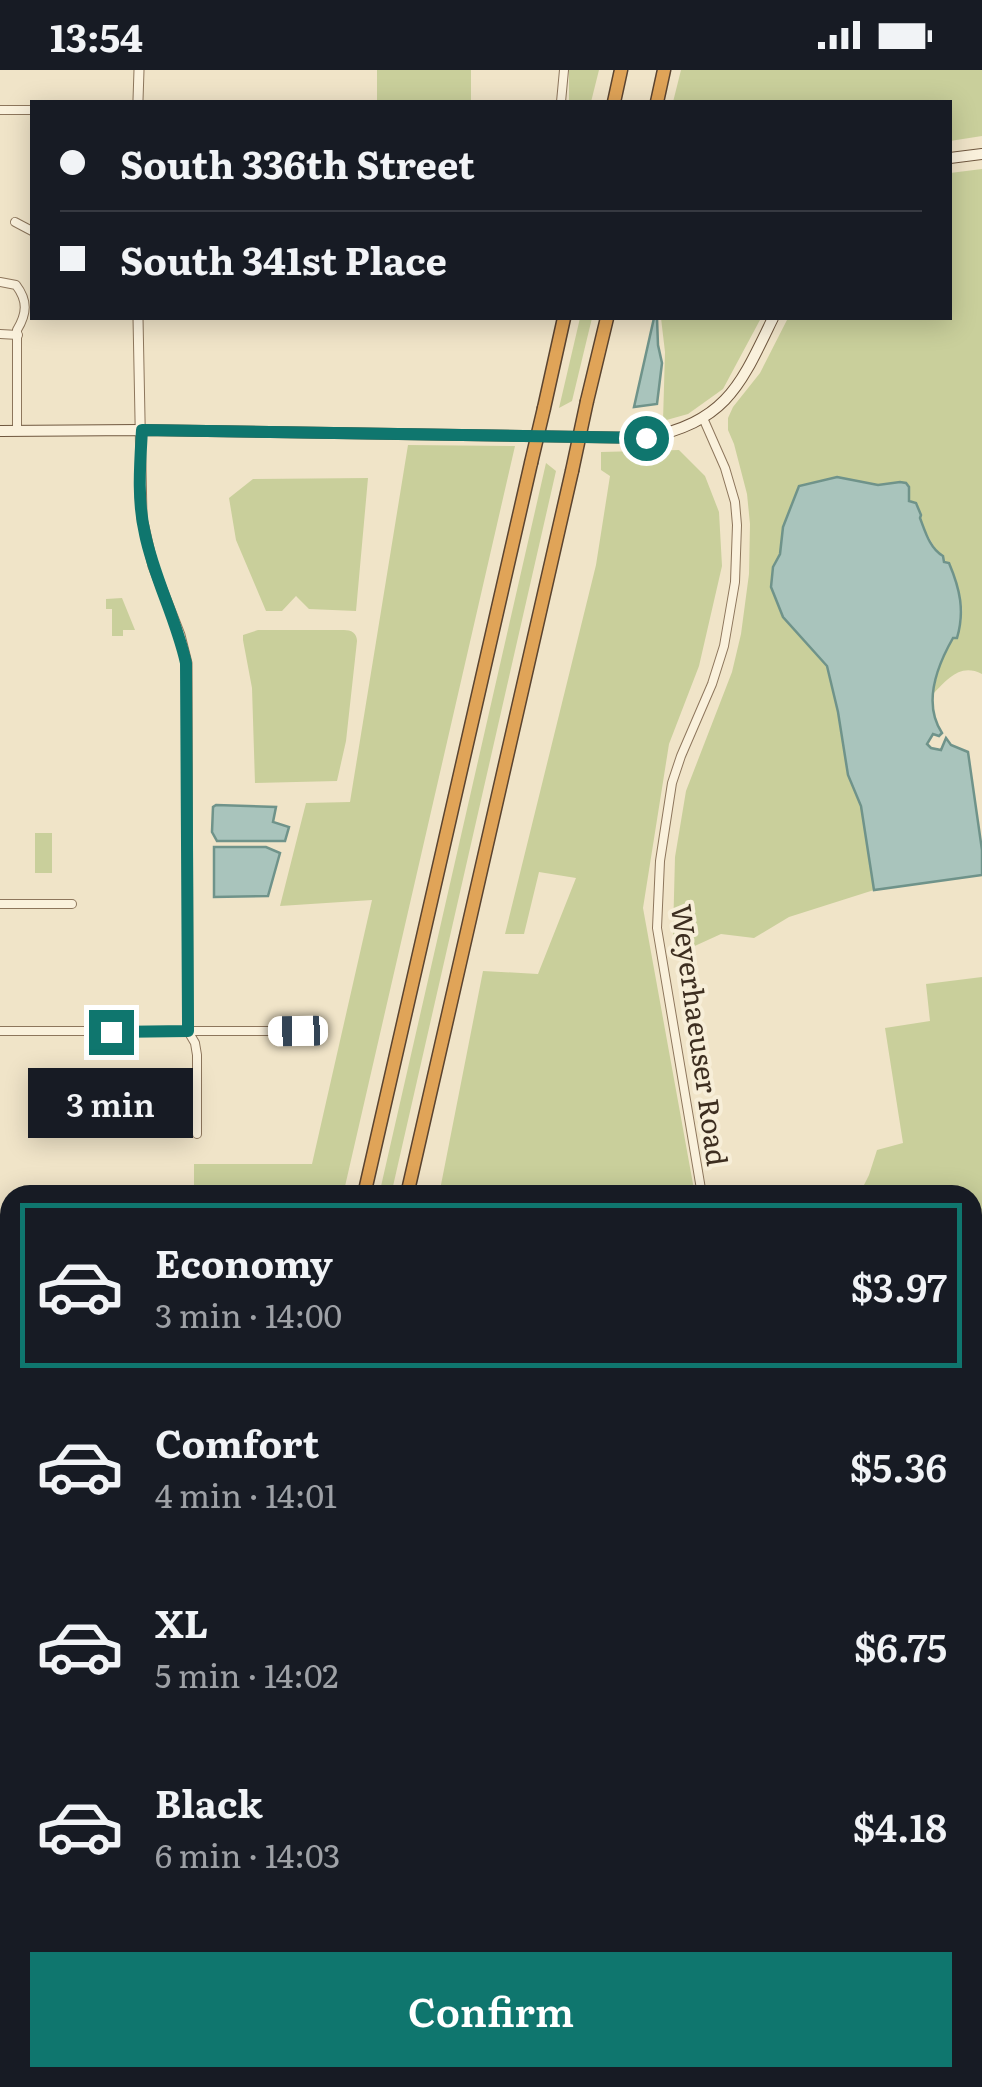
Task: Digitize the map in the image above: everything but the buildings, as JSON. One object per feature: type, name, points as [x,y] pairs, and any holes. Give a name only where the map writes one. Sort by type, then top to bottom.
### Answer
[{"type":"highway","points":[[614,100],[622,70]]},
{"type":"highway","points":[[656,100],[664,70]]},
{"type":"highway","points":[[366,1185],[564,320]]},
{"type":"highway","points":[[412,1185],[607,320]]},
{"type":"main road","points":[[952,158],[982,154]]},
{"type":"main road","points":[[0,431],[646,438],[675,432],[717,408],[742,379],[773,320]]},
{"type":"street","points":[[138,100],[139,70]]},
{"type":"street","points":[[561,100],[564,70]]},
{"type":"street","points":[[0,110],[30,110]]},
{"type":"street","points":[[15,222],[30,231]]},
{"type":"street","points":[[0,282],[16,285],[26,302],[18,330],[17,431]]},
{"type":"street","points":[[138,320],[142,518],[153,566],[180,635],[186,663],[188,1031],[197,1055],[197,1134]]},
{"type":"street","points":[[0,334],[18,335]]},
{"type":"street","name":"Weyerhaeuser Road","points":[[700,1185],[658,928],[660,861],[672,783],[724,646],[735,582],[735,502],[703,418]]},
{"type":"street","points":[[0,904],[72,904]]},
{"type":"street","points":[[0,1030],[320,1031]]},
{"type":"green space","points":[[377,70],[471,70],[471,100],[377,100]]},
{"type":"green space","points":[[569,70],[599,70],[592,100],[569,100]]},
{"type":"green space","points":[[681,70],[982,70],[982,136],[952,141],[952,100],[674,100]]},
{"type":"green space","points":[[982,169],[982,674],[961,672],[933,694],[941,658],[957,638],[962,607],[950,575],[910,505],[906,487],[900,482],[878,485],[837,477],[799,486],[773,567],[783,617],[827,666],[848,775],[861,806],[874,890],[789,917],[754,938],[721,934],[675,955],[675,857],[686,791],[732,672],[749,574],[747,494],[728,418],[760,373],[787,320],[952,320],[952,173]]},
{"type":"green space","points":[[580,320],[592,320],[572,401],[559,408]]},
{"type":"green space","points":[[661,320],[760,320],[723,389],[688,414],[663,421],[665,352]]},
{"type":"green space","points":[[408,445],[515,446],[345,1185],[194,1185],[194,1164],[312,1164],[372,900],[280,906],[306,803],[350,802]]},
{"type":"green space","points":[[679,450],[705,476],[719,512],[722,566],[699,666],[669,744],[643,908],[693,1185],[441,1185],[483,971],[538,974],[576,878],[539,872],[524,934],[505,934],[596,565],[610,476],[601,470],[601,452]]},
{"type":"green space","points":[[546,463],[556,471],[393,1185],[381,1185]]},
{"type":"green space","points":[[368,478],[356,611],[309,609],[296,596],[282,611],[266,611],[236,540],[229,498],[253,479]]},
{"type":"green space","points":[[122,598],[135,630],[123,630],[123,636],[112,636],[112,609],[106,609],[106,599]]},
{"type":"green space","points":[[258,630],[347,630],[356,636],[346,741],[337,781],[255,783],[252,688],[243,635]]},
{"type":"green space","points":[[35,833],[52,833],[52,873],[35,873]]},
{"type":"green space","points":[[982,977],[982,1185],[864,1185],[877,1150],[903,1143],[885,1028],[930,1021],[926,984]]},
{"type":"water","points":[[654,320],[657,320],[662,363],[657,404],[634,407]]},
{"type":"water","points":[[837,477],[878,485],[906,483],[909,501],[916,503],[928,539],[953,573],[961,619],[957,638],[953,638],[942,660],[932,697],[942,733],[933,734],[927,744],[941,750],[946,738],[951,745],[968,752],[982,875],[874,890],[861,806],[848,775],[827,666],[783,617],[771,587],[783,527],[799,486]]},
{"type":"water","points":[[216,805],[276,807],[273,822],[289,827],[285,841],[217,841],[212,832]]},
{"type":"water","points":[[214,847],[266,847],[280,853],[268,896],[214,897]]},
{"type":"route","points":[[111,1032],[188,1031],[188,685],[180,635],[145,535],[140,481],[142,430],[646,438]]}]
